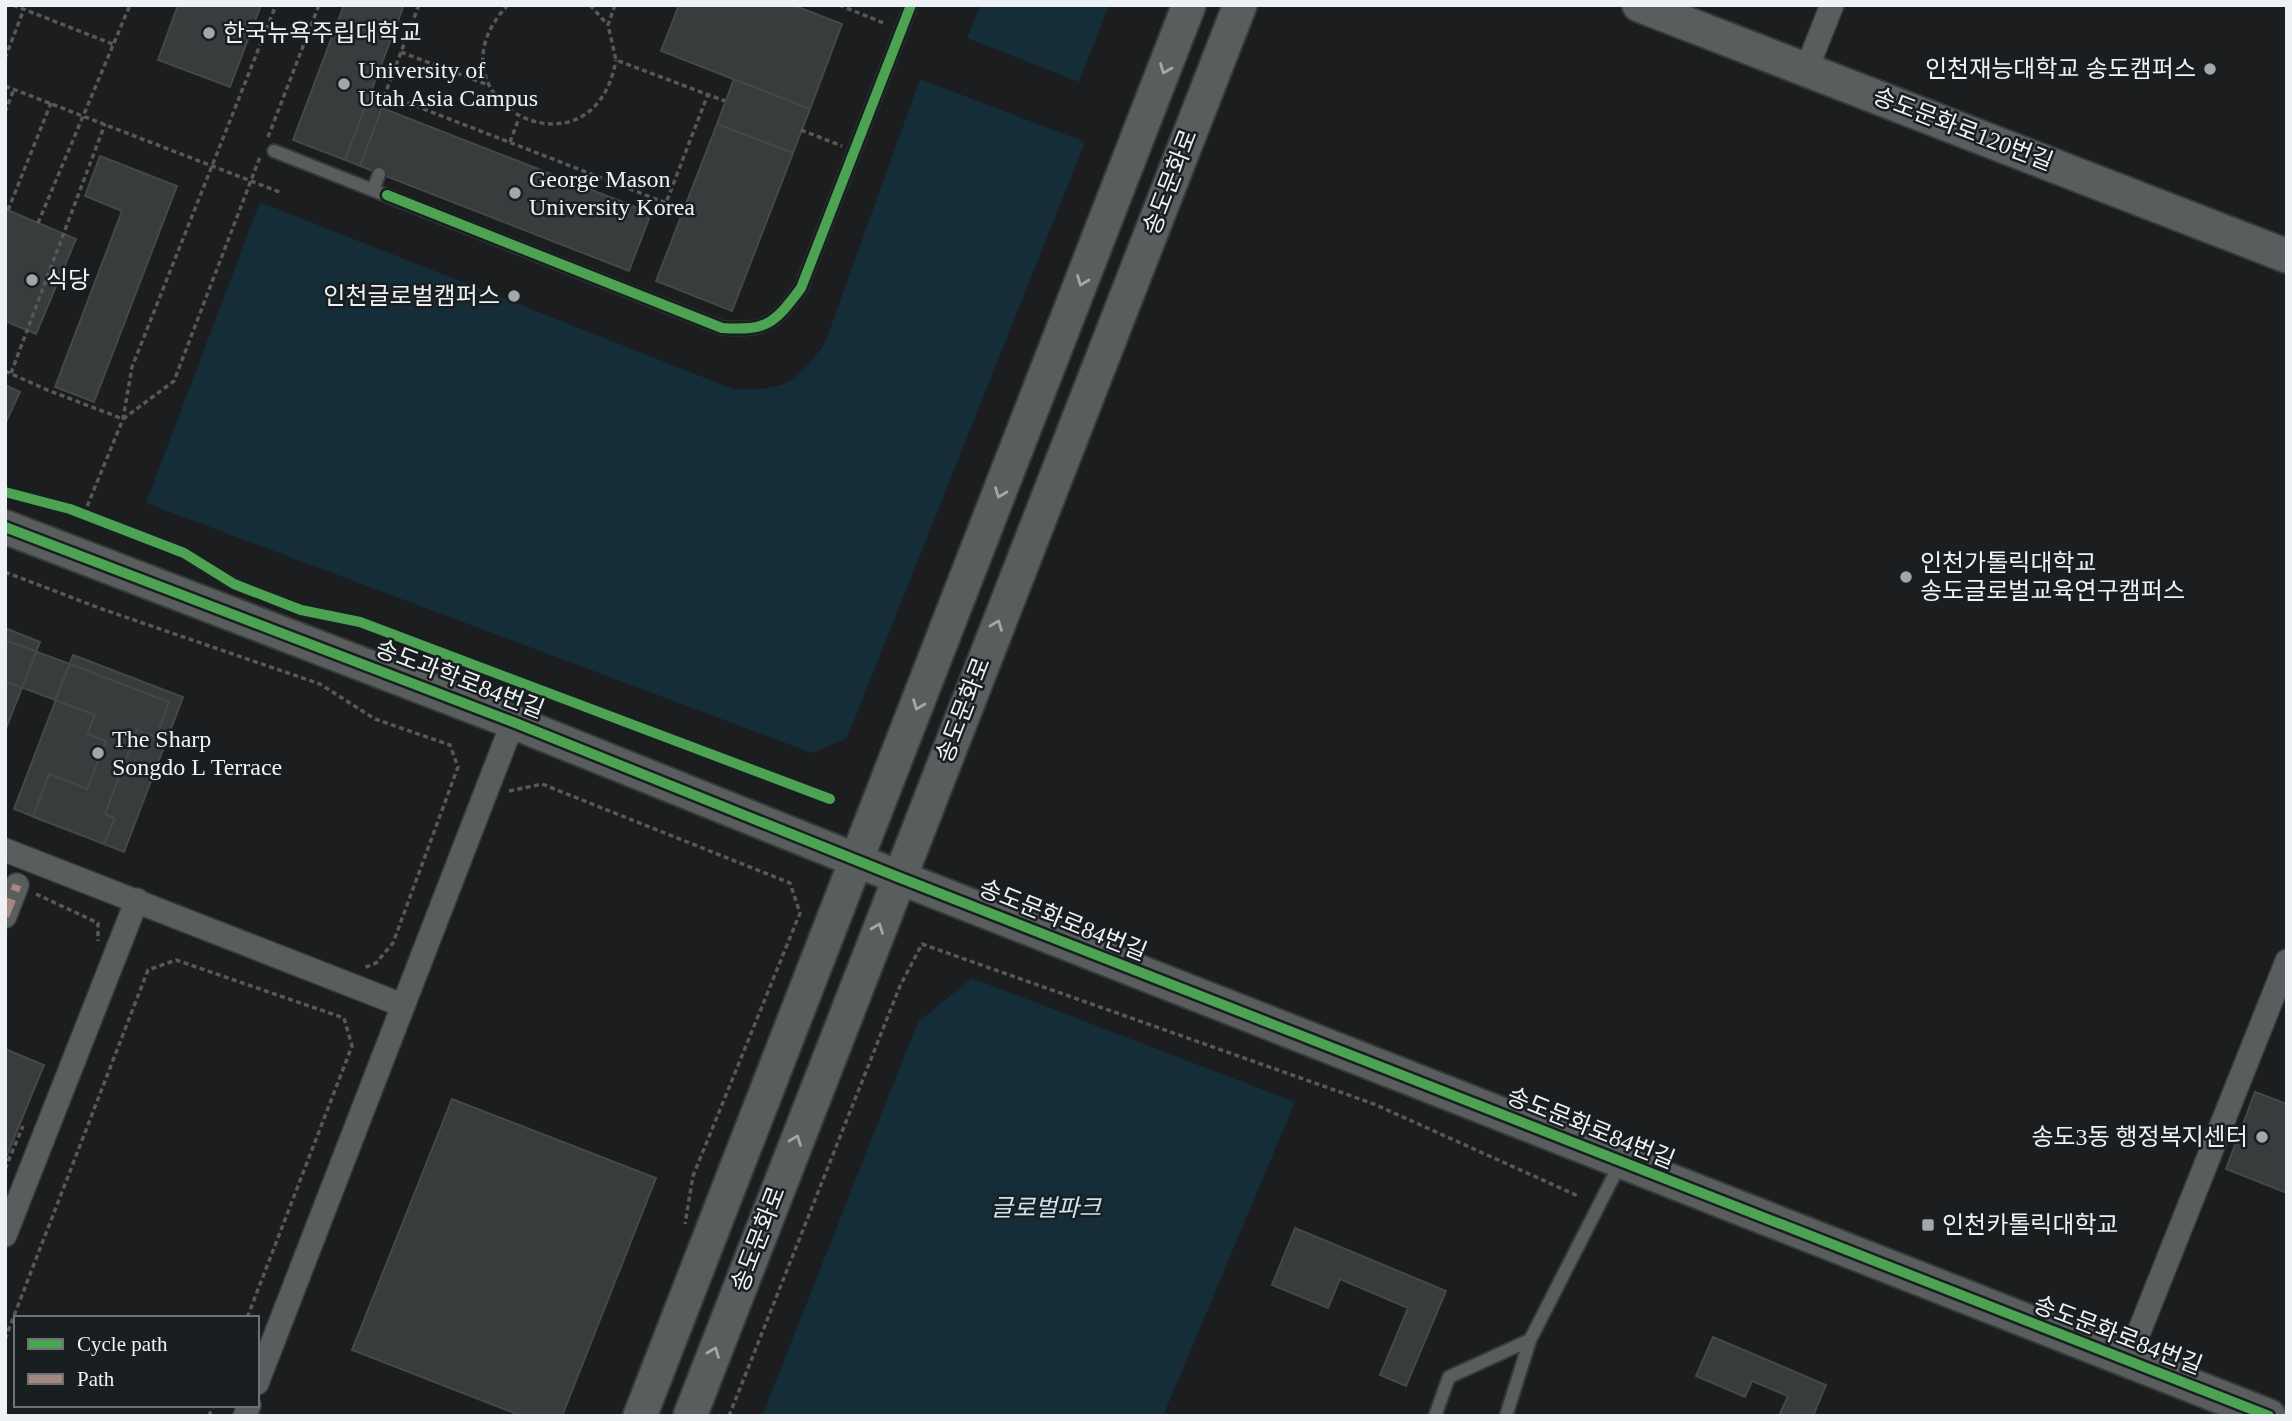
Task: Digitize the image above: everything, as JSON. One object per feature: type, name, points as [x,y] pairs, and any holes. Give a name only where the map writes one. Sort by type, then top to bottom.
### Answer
[{"type":"street","name":"송도문화로","points":[[640,1416],[1189,5]]},
{"type":"street","name":"송도문화로","points":[[690,1416],[1240,5]]},
{"type":"street","name":"송도문화로120번길","points":[[1639,5],[2287,256]]},
{"type":"street","points":[[1807,68],[1832,5]]},
{"type":"street","name":"송도과학로84번길","points":[[5,527],[513,722],[898,877]]},
{"type":"street","points":[[259,1378],[513,722]]},
{"type":"street","points":[[5,850],[402,1005]]},
{"type":"street","name":"송도문화로84번길","points":[[898,877],[2269,1416]]},
{"type":"street","points":[[5,916],[17,886]]},
{"type":"street","points":[[5,1235],[137,900]]},
{"type":"street","points":[[2127,1362],[2287,961]]},
{"type":"lane","points":[[267,149],[722,328],[754,330],[780,316],[801,288],[911,5]]},
{"type":"lane","points":[[373,190],[379,174]]},
{"type":"lane","points":[[1506,1416],[1530,1340],[1621,1162]]},
{"type":"lane","points":[[1435,1416],[1449,1377],[1530,1340]]},
{"type":"path","points":[[13,5],[115,44]]},
{"type":"path","points":[[37,223],[130,5]]},
{"type":"path","points":[[84,514],[123,419],[132,367],[276,5]]},
{"type":"path","points":[[123,419],[174,382],[251,181],[267,149],[319,5]]},
{"type":"path","points":[[419,5],[385,94],[666,203],[708,94]]},
{"type":"path","points":[[508,5],[494,20],[485,41],[483,64],[488,85],[501,104],[519,118],[540,124],[563,124],[584,116],[601,101],[612,82],[616,60],[608,25],[590,5]]},
{"type":"path","points":[[608,25],[615,5]]},
{"type":"path","points":[[839,5],[902,30]]},
{"type":"path","points":[[5,58],[24,9]]},
{"type":"path","points":[[401,52],[488,85]]},
{"type":"path","points":[[616,60],[725,101]]},
{"type":"path","points":[[5,86],[282,193]]},
{"type":"path","points":[[5,112],[14,89]]},
{"type":"path","points":[[8,211],[51,103]]},
{"type":"path","points":[[509,142],[519,118]]},
{"type":"path","points":[[11,373],[105,124]]},
{"type":"path","points":[[802,130],[829,141]]},
{"type":"path","points":[[5,370],[45,390],[123,419]]},
{"type":"path","points":[[70,509],[96,519]]},
{"type":"path","points":[[5,572],[102,609],[320,684],[375,719],[450,745],[458,767],[393,943],[376,963],[360,969]]},
{"type":"path","points":[[504,804],[509,791],[542,784],[790,883],[800,913],[693,1175],[685,1228]]},
{"type":"path","points":[[17,886],[98,923]]},
{"type":"path","points":[[729,1416],[900,986],[922,944],[1374,1104],[1578,1196]]},
{"type":"path","points":[[5,1339],[148,970],[176,960],[344,1018],[352,1046],[248,1316]]},
{"type":"green space","points":[[980,5],[1109,5],[1079,82],[967,38]]},
{"type":"green space","points":[[920,79],[1085,142],[847,738],[812,753],[146,503],[260,202],[733,389],[777,386],[805,368],[825,343]]},
{"type":"green space","name":"글로벌파크","points":[[972,978],[1295,1102],[1163,1416],[762,1416],[918,1022]]},
{"type":"building","name":"한국뉴욕주립대학교","points":[[178,5],[261,5],[230,87],[158,60]]},
{"type":"building","name":"한국뉴욕주립대학교","points":[[178,5],[261,5],[230,87],[158,60]]},
{"type":"building","name":"University of Utah Asia Campus","points":[[344,5],[404,5],[345,160],[293,140]]},
{"type":"building","points":[[679,5],[793,5],[842,24],[810,109],[661,51]]},
{"type":"building","points":[[734,79],[810,109],[793,153],[717,124]]},
{"type":"building","points":[[367,102],[382,108],[360,166],[345,160]]},
{"type":"building","name":"George Mason University Korea","points":[[382,108],[651,213],[629,271],[360,166]]},
{"type":"building","points":[[717,124],[793,153],[732,311],[656,281]]},
{"type":"building","points":[[100,156],[177,186],[94,402],[55,387],[122,211],[85,196]]},
{"type":"building","name":"식당","points":[[5,209],[76,239],[36,334],[5,321]]},
{"type":"building","points":[[5,385],[20,392],[5,424]]},
{"type":"building","points":[[5,628],[40,642],[5,731]]},
{"type":"building","name":"The Sharp Songdo L Terrace","points":[[5,640],[70,664],[55,700],[5,681]]},
{"type":"building","name":"The Sharp Songdo L Terrace","points":[[73,655],[183,697],[124,852],[14,809]]},
{"type":"building","name":"The Sharp Songdo L Terrace","points":[[70,664],[169,702],[156,737],[137,730],[105,814],[115,818],[104,844],[33,817],[49,774],[87,789],[106,741],[87,734],[95,715],[55,700]]},
{"type":"building","points":[[5,1049],[44,1065],[5,1160]]},
{"type":"building","name":"송도3동 행정복지센터","points":[[2255,1092],[2287,1104],[2287,1193],[2226,1169]]},
{"type":"building","points":[[452,1099],[656,1178],[562,1416],[522,1416],[352,1350]]},
{"type":"building","points":[[1295,1228],[1446,1291],[1406,1386],[1380,1375],[1408,1308],[1340,1279],[1328,1308],[1272,1285]]},
{"type":"building","points":[[1713,1337],[1826,1385],[1813,1416],[1779,1416],[1788,1396],[1752,1381],[1745,1397],[1696,1376]]},
{"type":"marked path","points":[[5,916],[17,885]]},
{"type":"cycle path","points":[[387,195],[722,328],[760,326],[784,310],[801,288],[911,5]]},
{"type":"cycle path","points":[[5,492],[70,509],[184,553],[234,584],[301,610],[360,622],[830,799]]},
{"type":"cycle path","points":[[5,527],[513,722],[898,877],[2269,1416]]},
{"type":"place","name":"한국뉴욕주립대학교","points":[[209,33]]},
{"type":"place","name":"인천재능대학교 송도캠퍼스","points":[[2210,69]]},
{"type":"place","name":"University of Utah Asia Campus","points":[[344,84]]},
{"type":"place","name":"George Mason University Korea","points":[[515,193]]},
{"type":"place","name":"식당","points":[[32,280]]},
{"type":"place","name":"인천글로벌캠퍼스","points":[[514,296]]},
{"type":"place","name":"인천가톨릭대학교 송도글로벌교육연구캠퍼스","points":[[1906,577]]},
{"type":"place","name":"The Sharp Songdo L Terrace","points":[[98,753]]},
{"type":"place","name":"송도3동 행정복지센터","points":[[2262,1137]]},
{"type":"place","name":"인천카톨릭대학교","points":[[1928,1225]]}]
